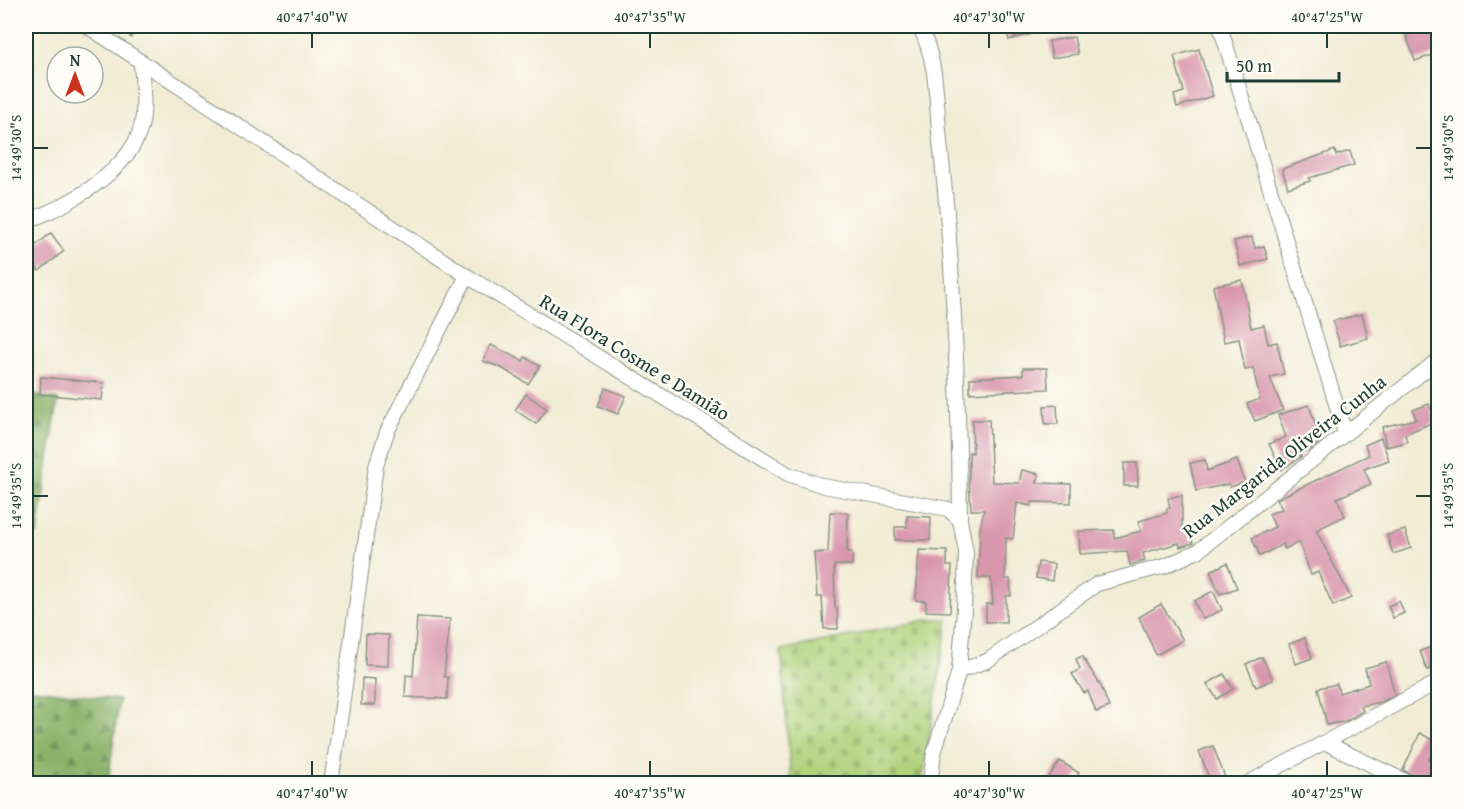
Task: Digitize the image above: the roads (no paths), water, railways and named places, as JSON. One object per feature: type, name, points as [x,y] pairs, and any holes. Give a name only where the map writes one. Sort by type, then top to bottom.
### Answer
[{"type":"street","name":"Rua Flora Cosme e Damião","points":[[87,26],[467,276],[788,474],[824,486],[948,509],[960,520]]},
{"type":"street","points":[[919,26],[933,66],[951,250],[958,378],[960,520],[966,552],[959,671],[934,753],[930,783]]},
{"type":"street","points":[[1220,26],[1345,433]]},
{"type":"street","points":[[26,221],[67,203],[102,178],[129,152],[141,126],[141,62]]},
{"type":"street","points":[[332,783],[376,466],[387,432],[467,276]]},
{"type":"street","name":"Rua Margarida Oliveira Cunha","points":[[959,671],[987,661],[1097,584],[1165,566],[1198,551],[1438,360]]},
{"type":"street","points":[[1246,783],[1326,743],[1438,682]]},
{"type":"street","points":[[1326,743],[1412,783]]}]
